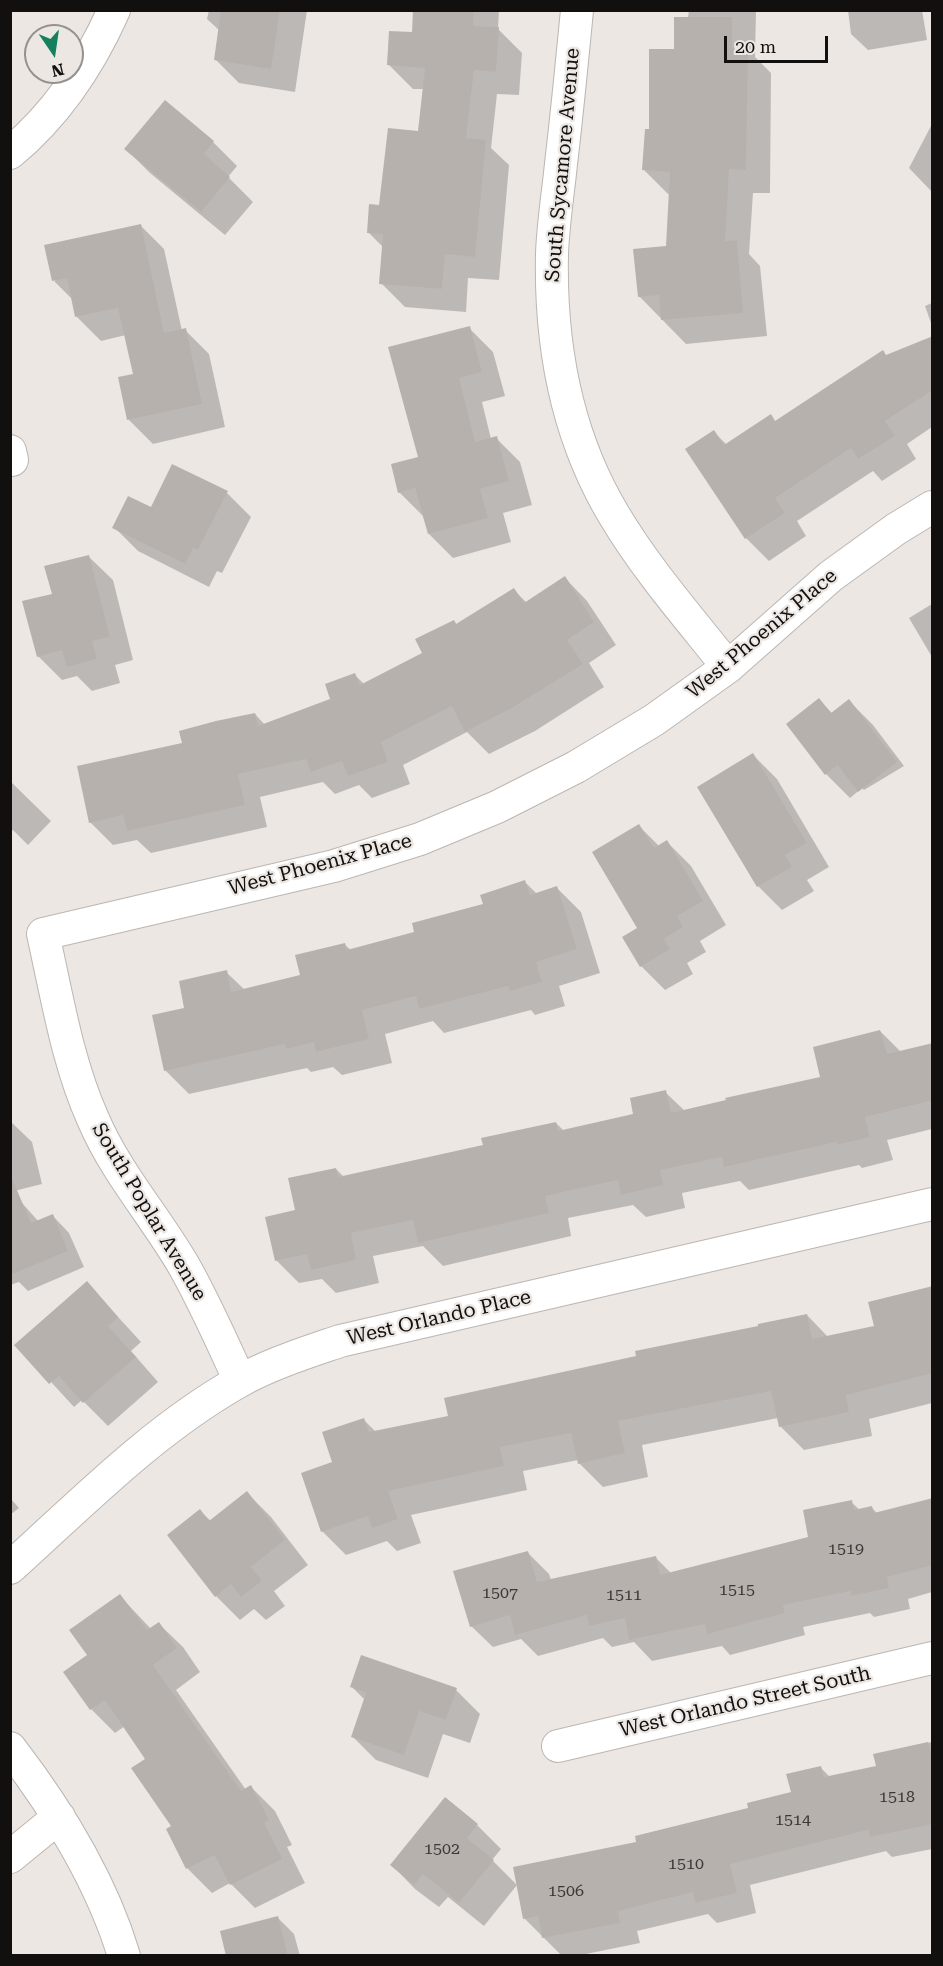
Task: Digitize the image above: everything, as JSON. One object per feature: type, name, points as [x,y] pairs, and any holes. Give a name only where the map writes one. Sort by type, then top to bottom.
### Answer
[{"type":"street","points":[[10,153],[54,111],[96,47],[114,10]]},
{"type":"street","name":"South Sycamore Avenue","points":[[577,10],[552,252],[555,334],[564,394],[572,424],[587,463],[613,514],[642,559],[728,667]]},
{"type":"street","name":"West Phoenix Place","points":[[43,934],[334,866],[420,839],[497,807],[576,767],[654,720],[728,667],[831,576],[896,529],[933,507]]},
{"type":"street","name":"South Poplar Avenue","points":[[43,934],[79,1084],[93,1119],[110,1155],[184,1266],[240,1381]]},
{"type":"street","name":"West Orlando Place","points":[[10,1568],[119,1468],[176,1422],[240,1381],[291,1357],[340,1341],[933,1204]]},
{"type":"street","name":"West Orlando Street South","points":[[558,1746],[933,1658]]},
{"type":"street","points":[[10,1748],[59,1817],[94,1882],[124,1956]]},
{"type":"street","points":[[10,1857],[59,1817]]},
{"type":"building","points":[[221,10],[280,10],[271,69],[214,60]]},
{"type":"building","points":[[413,10],[474,10],[473,26],[499,27],[496,72],[474,70],[466,138],[486,140],[475,257],[445,254],[442,289],[379,284],[383,234],[367,233],[369,204],[379,205],[388,128],[418,131],[425,68],[387,65],[389,31],[412,32]]},
{"type":"building","points":[[674,17],[732,17],[732,47],[748,48],[746,170],[729,169],[725,241],[737,240],[743,313],[661,320],[659,295],[638,297],[633,249],[666,246],[670,172],[642,170],[645,129],[649,129],[649,49],[674,49]]},
{"type":"building","points":[[165,100],[214,141],[204,154],[230,177],[201,212],[124,149]]},
{"type":"building","points":[[141,224],[164,333],[186,328],[202,404],[127,420],[118,377],[133,374],[118,308],[75,317],[67,278],[52,281],[44,245]]},
{"type":"building","points":[[470,326],[482,372],[459,378],[475,442],[497,436],[509,481],[480,489],[488,518],[428,534],[415,488],[398,493],[391,464],[418,457],[388,347]]},
{"type":"building","points":[[933,336],[933,390],[885,421],[895,436],[858,459],[851,448],[775,498],[785,513],[745,539],[685,449],[714,430],[724,445],[771,414],[775,421],[883,350],[886,355]]},
{"type":"building","points":[[172,464],[228,491],[198,550],[193,548],[185,564],[112,528],[128,496],[151,507]]},
{"type":"building","points":[[89,555],[110,637],[92,641],[97,659],[67,667],[62,650],[37,657],[22,601],[52,594],[44,566]]},
{"type":"building","points":[[565,576],[594,622],[567,640],[583,664],[512,708],[465,732],[452,706],[381,742],[388,762],[348,776],[342,761],[311,772],[306,759],[238,774],[245,805],[127,831],[123,815],[89,823],[77,766],[182,743],[179,731],[216,721],[255,713],[258,726],[330,699],[325,684],[355,673],[360,685],[422,653],[415,639],[454,620],[456,624],[514,588],[524,603]]},
{"type":"building","points":[[819,698],[831,713],[849,699],[897,762],[858,792],[838,765],[825,775],[786,724]]},
{"type":"building","points":[[753,753],[807,843],[785,855],[792,867],[757,887],[697,787]]},
{"type":"building","points":[[639,824],[654,848],[667,840],[703,901],[677,916],[683,927],[664,939],[670,949],[640,967],[622,937],[637,928],[592,852]]},
{"type":"building","points":[[525,880],[530,895],[557,886],[577,949],[536,962],[542,982],[510,991],[508,986],[419,1009],[416,996],[362,1010],[369,1039],[316,1052],[314,1042],[286,1049],[285,1044],[164,1071],[152,1015],[184,1008],[179,981],[227,970],[231,992],[300,975],[295,955],[345,943],[347,950],[414,932],[412,923],[483,904],[480,895]]},
{"type":"building","points":[[880,1030],[887,1054],[933,1043],[933,1100],[865,1117],[870,1137],[837,1145],[836,1142],[724,1167],[722,1157],[660,1170],[663,1185],[621,1195],[618,1180],[545,1196],[549,1213],[418,1243],[413,1220],[351,1233],[356,1260],[311,1270],[307,1254],[275,1261],[265,1217],[295,1210],[288,1178],[336,1168],[338,1177],[483,1145],[481,1138],[556,1122],[558,1131],[633,1114],[630,1098],[666,1090],[671,1113],[726,1100],[725,1098],[820,1077],[813,1047]]},
{"type":"building","points":[[10,1174],[31,1223],[53,1214],[68,1251],[10,1275]]},
{"type":"building","points":[[87,1281],[118,1317],[108,1326],[136,1357],[83,1403],[59,1376],[49,1384],[14,1345]]},
{"type":"building","points":[[933,1286],[933,1373],[846,1395],[849,1412],[779,1427],[771,1391],[618,1421],[625,1453],[578,1464],[571,1433],[500,1447],[504,1466],[388,1491],[398,1519],[372,1528],[368,1516],[321,1532],[301,1473],[332,1462],[322,1432],[364,1418],[369,1432],[448,1416],[444,1398],[636,1356],[635,1351],[807,1314],[812,1339],[874,1326],[868,1302]]},
{"type":"building","points":[[247,1491],[285,1540],[251,1567],[262,1581],[241,1597],[231,1584],[215,1597],[167,1535],[200,1509],[209,1521]]},
{"type":"building","points":[[933,1498],[933,1565],[887,1577],[889,1588],[851,1596],[851,1591],[783,1605],[785,1613],[707,1634],[705,1624],[629,1640],[625,1618],[589,1626],[587,1615],[515,1635],[510,1615],[470,1627],[453,1571],[528,1551],[537,1582],[656,1556],[660,1575],[808,1537],[803,1510],[852,1500],[854,1510],[872,1506],[874,1513]]},
{"type":"building","points":[[120,1594],[147,1630],[159,1622],[177,1648],[153,1665],[241,1791],[251,1785],[269,1820],[264,1823],[282,1859],[230,1885],[215,1855],[186,1869],[166,1829],[171,1826],[131,1768],[145,1759],[105,1700],[90,1710],[63,1672],[87,1655],[69,1630]]},
{"type":"building","points":[[361,1655],[457,1688],[446,1720],[419,1711],[404,1755],[351,1737],[366,1693],[350,1687]]},
{"type":"building","points":[[928,1742],[933,1760],[933,1824],[870,1837],[868,1830],[730,1864],[737,1893],[695,1903],[693,1892],[618,1911],[620,1923],[542,1938],[538,1916],[523,1919],[513,1867],[636,1842],[635,1836],[748,1808],[747,1803],[791,1792],[786,1774],[821,1766],[824,1777],[876,1766],[873,1754]]},
{"type":"building","points":[[445,1797],[478,1824],[467,1838],[494,1860],[459,1903],[423,1874],[414,1885],[390,1865]]},
{"type":"building","points":[[278,1916],[288,1956],[226,1956],[220,1931]]}]
